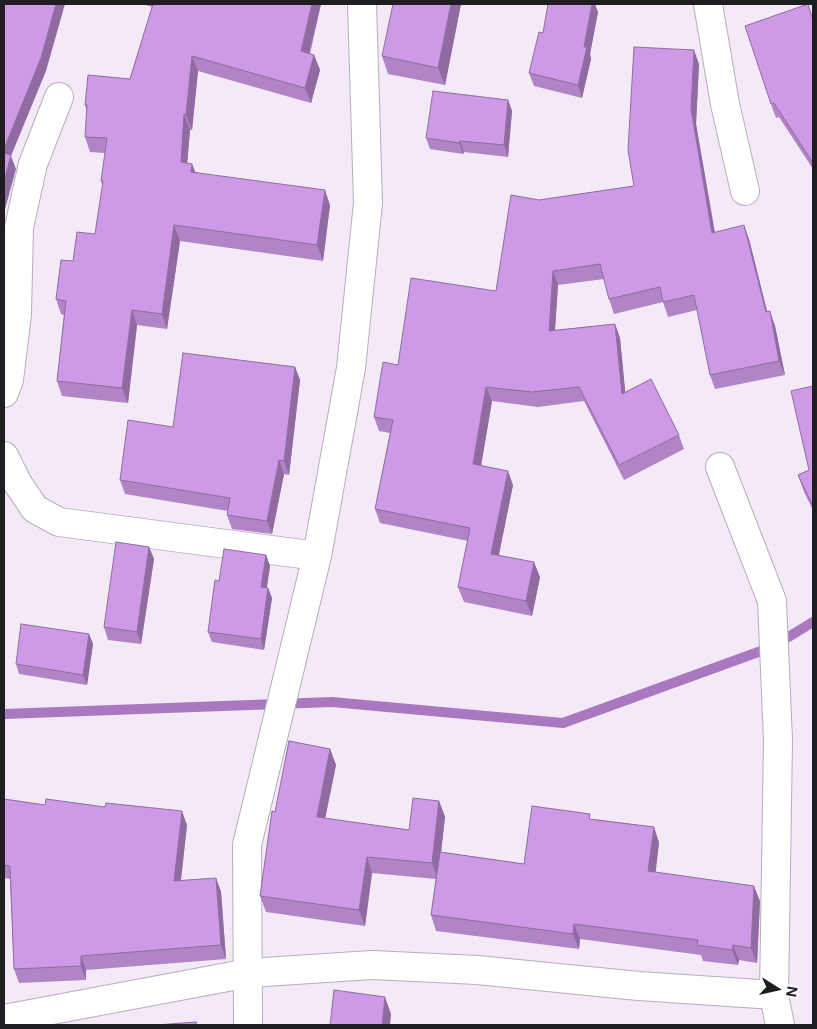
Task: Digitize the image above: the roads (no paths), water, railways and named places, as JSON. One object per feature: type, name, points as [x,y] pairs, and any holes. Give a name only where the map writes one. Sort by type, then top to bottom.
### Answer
[{"type":"street","points":[[248,1025],[247,845],[318,556],[351,368],[368,203],[362,4]]},
{"type":"street","points":[[708,4],[725,104],[745,191]]},
{"type":"street","points":[[4,393],[9,380],[17,314],[19,227],[33,164],[59,97]]},
{"type":"street","points":[[4,456],[18,484],[35,509],[59,522],[318,556]]},
{"type":"street","points":[[720,467],[772,601],[778,740],[774,995],[780,1025]]},
{"type":"street","points":[[4,1019],[249,973],[381,965],[477,970],[639,986],[774,995]]},
{"type":"waterway","points":[[4,714],[332,702],[563,723],[772,647],[813,622]]}]
